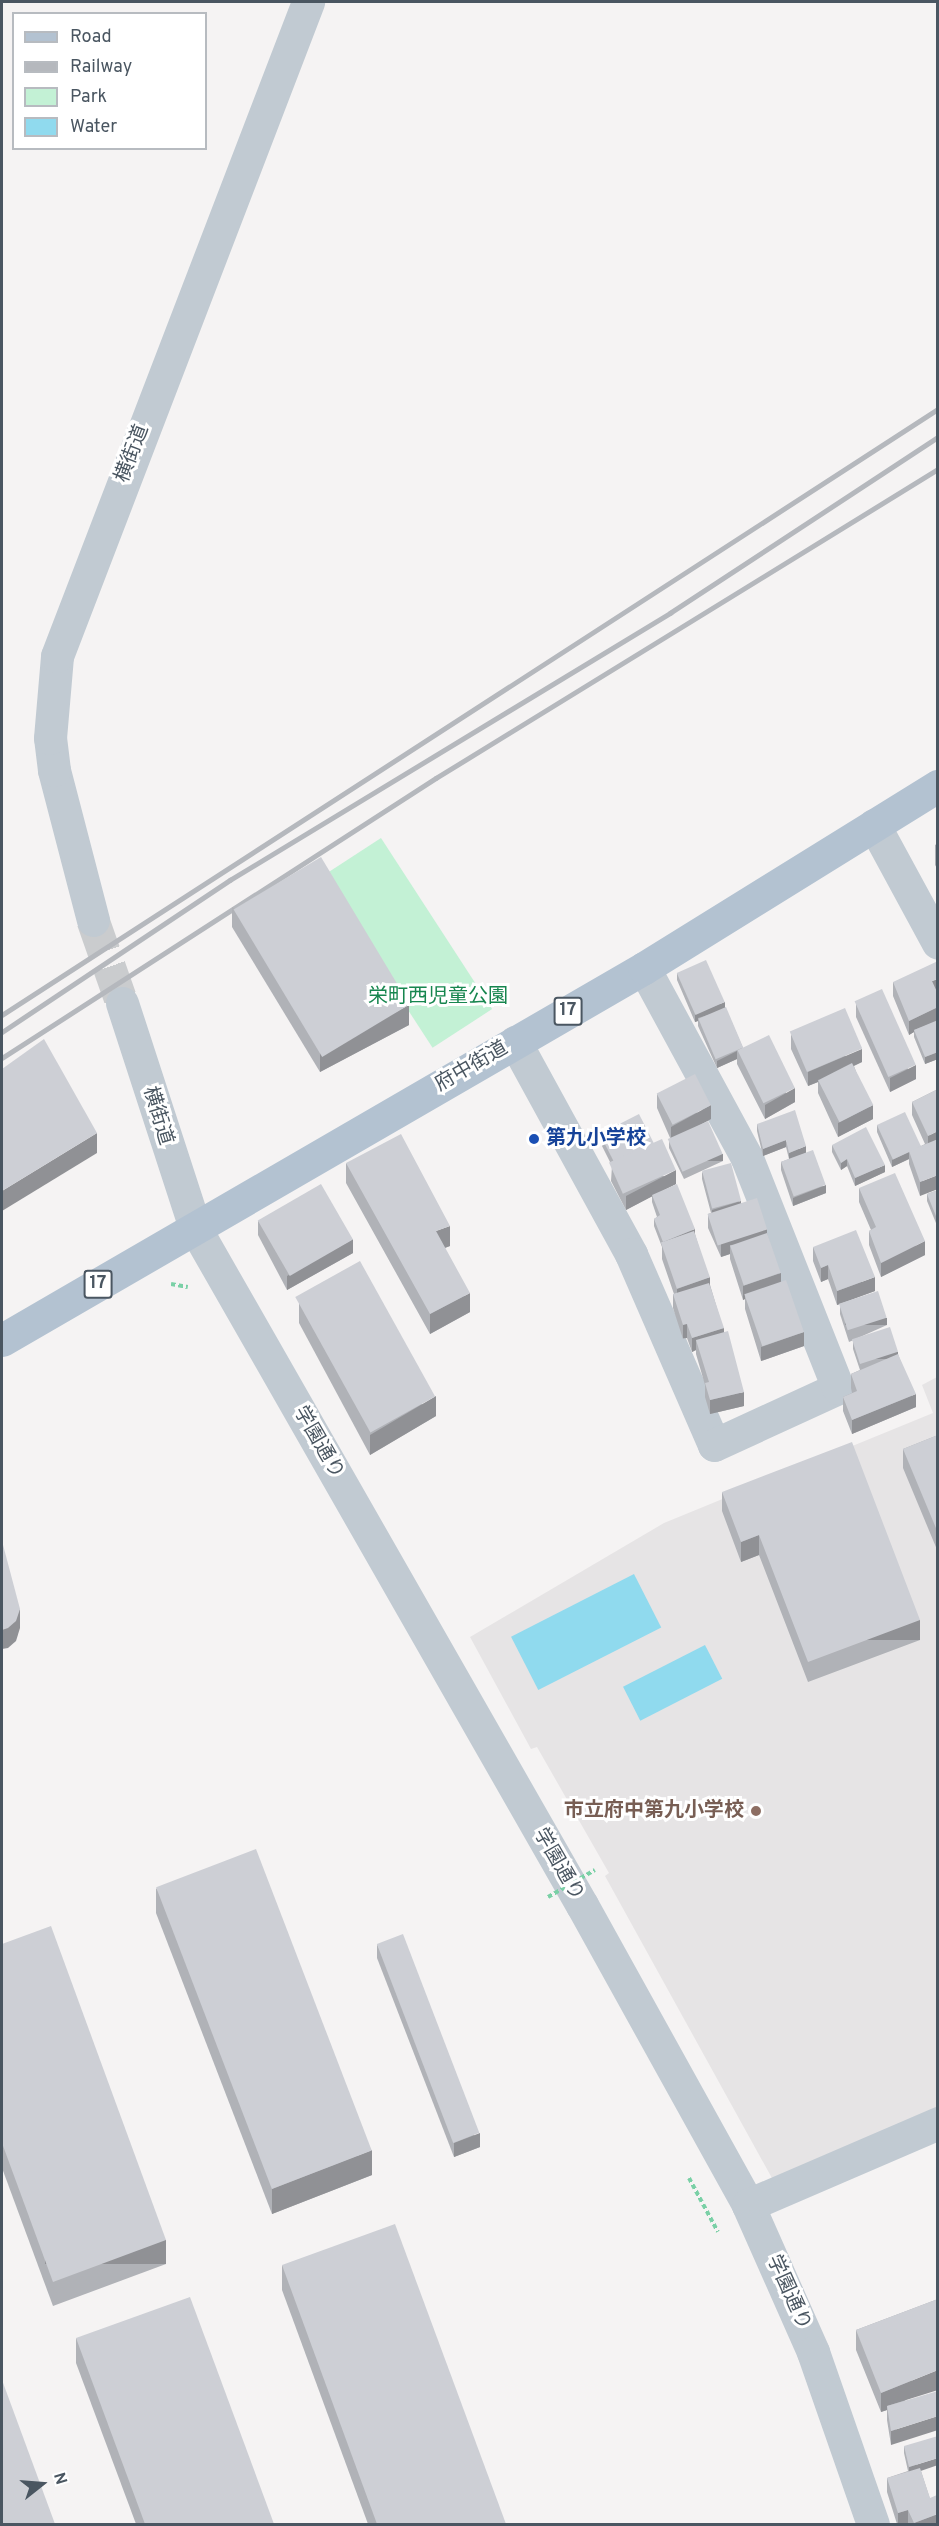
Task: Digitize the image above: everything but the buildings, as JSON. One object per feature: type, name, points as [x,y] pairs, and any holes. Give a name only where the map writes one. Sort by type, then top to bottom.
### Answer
[{"type":"main road","name":"府中街道","points":[[2,1340],[644,968],[938,786]]},
{"type":"street","name":"横街道","points":[[93,920],[54,770],[50,738],[57,656],[308,2]]},
{"type":"street","points":[[874,825],[938,943]]},
{"type":"street","points":[[514,1042],[631,1254],[714,1445],[838,1388],[747,1158],[644,968]]},
{"type":"street","name":"横街道","points":[[122,1003],[195,1228]]},
{"type":"street","name":"学園通り","points":[[195,1228],[587,1915],[748,2205],[813,2352],[873,2524]]},
{"type":"street","points":[[748,2205],[938,2123]]},
{"type":"path","points":[[166,1284],[196,1291]]},
{"type":"path","points":[[548,1898],[595,1870]]},
{"type":"path","points":[[683,2167],[722,2240]]},
{"type":"shaded area","name":"市立府中第九小学校","points":[[937,1377],[937,2112],[773,2180],[605,1876],[609,1873],[537,1747],[531,1749],[470,1637],[664,1523],[933,1413],[922,1385]]},
{"type":"green space","name":"栄町西児童公園","points":[[381,838],[492,1009],[433,1048],[321,877]]},
{"type":"water","points":[[634,1574],[661,1627],[538,1690],[511,1637]]},
{"type":"water","points":[[705,1645],[722,1679],[640,1721],[623,1687]]},
{"type":"tunnel","points":[[93,920],[122,1003]]},
{"type":"railway","points":[[2,1015],[938,409]]},
{"type":"railway","points":[[2,1032],[230,880],[670,613],[938,437]]},
{"type":"railway","points":[[2,1058],[436,778],[938,469]]},
{"type":"place","name":"第九小学校","points":[[534,1139]]},
{"type":"place","name":"市立府中第九小学校","points":[[756,1811]]}]
